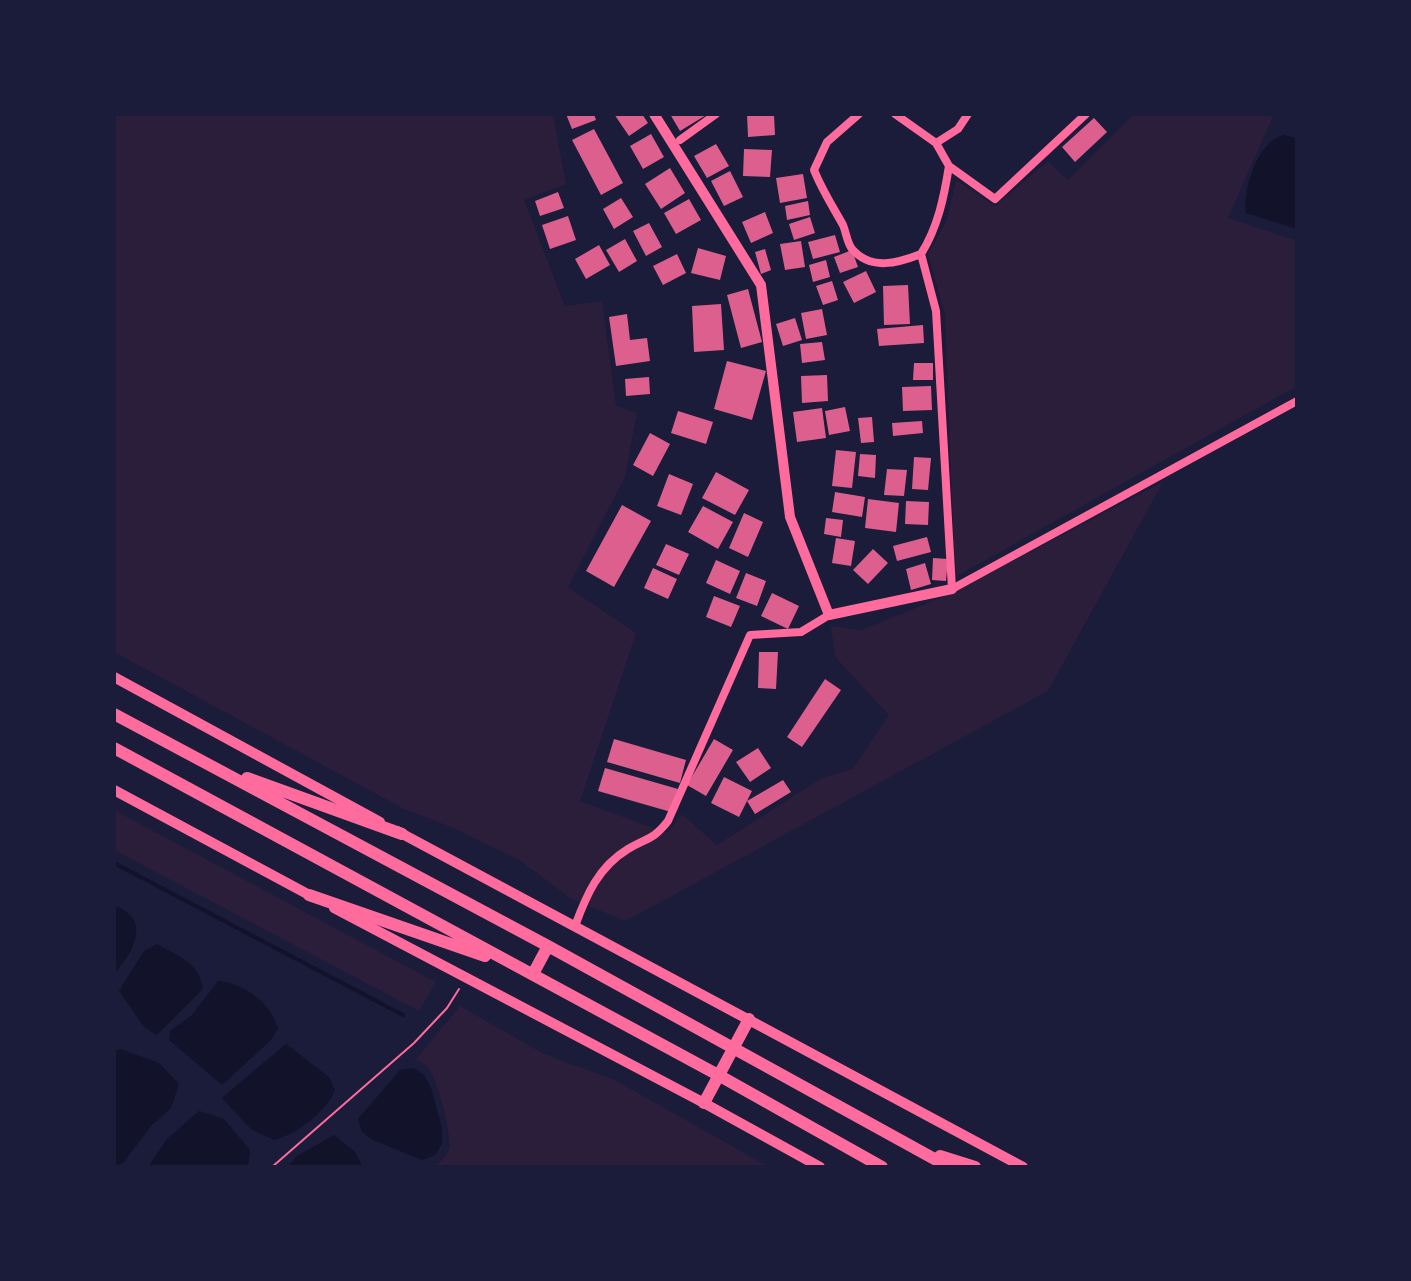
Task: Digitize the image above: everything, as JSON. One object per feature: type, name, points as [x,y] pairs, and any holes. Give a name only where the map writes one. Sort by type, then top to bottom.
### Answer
[{"type":"main road","points":[[114,714],[548,946],[910,1146],[975,1167]]},
{"type":"main road","points":[[114,748],[882,1167]]},
{"type":"main road","points":[[206,763],[402,834]]},
{"type":"main road","points":[[309,895],[518,967]]},
{"type":"main road","points":[[533,974],[548,946]]},
{"type":"main road","points":[[704,1103],[749,1019]]},
{"type":"main road","points":[[910,1146],[924,1161],[949,1167]]},
{"type":"street","points":[[654,114],[761,285],[790,517],[829,615]]},
{"type":"street","points":[[680,140],[716,114]]},
{"type":"street","points":[[859,114],[827,142],[814,170],[851,248],[873,263],[896,264],[921,254],[932,237],[949,166]]},
{"type":"street","points":[[895,114],[936,143],[949,166],[995,199],[1086,114]]},
{"type":"street","points":[[936,143],[958,129],[968,114]]},
{"type":"street","points":[[921,254],[936,311],[952,589]]},
{"type":"street","points":[[575,926],[587,892],[599,874],[627,850],[654,838],[668,821],[750,635],[801,632],[829,615],[952,589],[1297,401]]},
{"type":"street","points":[[114,677],[1023,1167]]},
{"type":"street","points":[[114,790],[820,1167]]},
{"type":"path","points":[[272,1167],[414,1043],[447,1008],[466,978]]},
{"type":"shaded area","points":[[114,114],[553,114],[566,184],[524,200],[565,306],[602,301],[616,406],[637,413],[625,477],[568,587],[636,633],[580,801],[667,833],[682,814],[717,845],[822,778],[853,769],[889,715],[835,657],[831,626],[861,630],[950,594],[1163,482],[1048,691],[626,921],[573,900],[519,860],[451,827],[402,808],[114,652]]},
{"type":"shaded area","points":[[1134,114],[1274,114],[1228,218],[1297,241],[1297,386],[955,577],[945,315],[928,254],[947,220],[956,180],[995,206],[1048,161],[1068,180]]},
{"type":"shaded area","points":[[1283,135],[1297,138],[1297,229],[1246,213],[1247,191],[1259,157],[1266,147]]},
{"type":"shaded area","points":[[114,810],[436,982],[419,1011],[114,850]]},
{"type":"shaded area","points":[[114,906],[133,918],[136,936],[128,956],[114,973]]},
{"type":"shaded area","points":[[157,944],[192,966],[203,989],[157,1035],[145,1028],[119,991],[144,951]]},
{"type":"shaded area","points":[[218,981],[247,990],[255,996],[269,1010],[278,1028],[271,1040],[222,1085],[169,1040],[170,1031],[192,1015]]},
{"type":"shaded area","points":[[460,1006],[544,1054],[615,1080],[769,1167],[432,1167],[448,1151],[448,1131],[431,1072],[416,1059]]},
{"type":"shaded area","points":[[286,1044],[329,1077],[335,1090],[310,1121],[274,1140],[251,1129],[222,1098]]},
{"type":"shaded area","points":[[120,1049],[159,1063],[179,1084],[171,1108],[151,1126],[123,1163],[114,1166],[114,1051]]},
{"type":"shaded area","points":[[414,1068],[425,1076],[431,1088],[442,1128],[442,1144],[435,1155],[422,1160],[373,1140],[362,1132],[358,1119],[400,1070]]},
{"type":"shaded area","points":[[199,1111],[224,1119],[250,1150],[248,1167],[148,1167],[167,1139]]},
{"type":"shaded area","points":[[334,1135],[355,1152],[363,1167],[287,1167],[297,1156]]},
{"type":"building","points":[[566,114],[594,114],[596,120],[572,129]]},
{"type":"building","points":[[614,114],[642,114],[648,123],[629,136]]},
{"type":"building","points":[[670,114],[708,114],[680,131]]},
{"type":"building","points":[[747,114],[774,114],[775,135],[748,137]]},
{"type":"building","points":[[1094,118],[1107,132],[1075,162],[1062,147]]},
{"type":"building","points":[[594,129],[623,183],[601,195],[572,140]]},
{"type":"building","points":[[651,134],[664,157],[643,169],[630,146]]},
{"type":"building","points":[[716,144],[729,166],[707,178],[694,156]]},
{"type":"building","points":[[744,149],[772,150],[770,177],[743,176]]},
{"type":"building","points":[[670,168],[685,193],[661,209],[645,184]]},
{"type":"building","points":[[730,171],[743,197],[724,206],[711,181]]},
{"type":"building","points":[[803,174],[807,198],[780,203],[776,178]]},
{"type":"building","points":[[558,192],[564,208],[540,216],[535,201]]},
{"type":"building","points":[[621,198],[633,217],[614,229],[603,209]]},
{"type":"building","points":[[689,199],[701,220],[676,234],[664,213]]},
{"type":"building","points":[[808,201],[810,215],[787,220],[785,206]]},
{"type":"building","points":[[765,212],[773,233],[751,243],[742,222]]},
{"type":"building","points":[[568,216],[576,240],[550,249],[542,225]]},
{"type":"building","points":[[810,217],[815,233],[794,240],[789,224]]},
{"type":"building","points":[[649,223],[662,247],[646,256],[633,231]]},
{"type":"building","points":[[835,235],[840,252],[813,259],[808,242]]},
{"type":"building","points":[[625,239],[637,261],[619,272],[606,250]]},
{"type":"building","points":[[801,241],[805,267],[785,270],[780,244]]},
{"type":"building","points":[[599,245],[610,265],[586,279],[575,259]]},
{"type":"building","points":[[698,248],[726,256],[720,280],[691,273]]},
{"type":"building","points":[[765,249],[771,270],[761,274],[755,252]]},
{"type":"building","points":[[852,250],[858,267],[840,273],[834,257]]},
{"type":"building","points":[[677,254],[686,273],[663,285],[653,266]]},
{"type":"building","points":[[826,260],[830,277],[813,282],[809,265]]},
{"type":"building","points":[[866,271],[876,292],[854,303],[843,282]]},
{"type":"building","points":[[832,281],[838,300],[823,305],[816,286]]},
{"type":"building","points":[[908,285],[910,324],[884,325],[883,286]]},
{"type":"building","points":[[748,289],[762,342],[741,348],[727,295]]},
{"type":"building","points":[[721,304],[724,350],[694,352],[692,306]]},
{"type":"building","points":[[822,309],[827,335],[806,339],[801,313]]},
{"type":"building","points":[[627,314],[630,340],[647,338],[650,361],[616,366],[609,317]]},
{"type":"building","points":[[795,318],[802,340],[783,346],[776,324]]},
{"type":"building","points":[[923,325],[924,343],[879,346],[877,329]]},
{"type":"building","points":[[822,342],[825,360],[802,363],[800,344]]},
{"type":"building","points":[[727,361],[766,371],[752,420],[714,409]]},
{"type":"building","points":[[914,363],[933,363],[933,380],[913,380]]},
{"type":"building","points":[[827,375],[828,401],[802,403],[801,376]]},
{"type":"building","points":[[649,377],[650,394],[626,396],[625,379]]},
{"type":"building","points":[[931,386],[932,410],[903,411],[902,387]]},
{"type":"building","points":[[845,407],[850,431],[829,435],[825,411]]},
{"type":"building","points":[[822,408],[826,438],[797,442],[793,412]]},
{"type":"building","points":[[678,411],[713,422],[706,444],[671,433]]},
{"type":"building","points":[[872,417],[874,442],[861,443],[858,418]]},
{"type":"building","points":[[922,421],[923,433],[893,436],[892,423]]},
{"type":"building","points":[[650,433],[670,444],[653,476],[633,465]]},
{"type":"building","points":[[836,450],[856,452],[852,488],[832,486]]},
{"type":"building","points":[[860,454],[876,455],[875,478],[858,476]]},
{"type":"building","points":[[914,457],[931,458],[928,490],[912,489]]},
{"type":"building","points":[[887,469],[907,470],[904,496],[884,495]]},
{"type":"building","points":[[716,472],[749,490],[735,515],[702,498]]},
{"type":"building","points":[[669,474],[693,484],[681,515],[657,506]]},
{"type":"building","points":[[835,492],[865,497],[862,517],[832,512]]},
{"type":"building","points":[[868,499],[899,503],[896,532],[865,528]]},
{"type":"building","points":[[906,501],[929,502],[928,525],[905,524]]},
{"type":"building","points":[[622,505],[651,521],[614,587],[586,571]]},
{"type":"building","points":[[703,506],[733,522],[718,549],[688,532]]},
{"type":"building","points":[[744,513],[763,522],[748,557],[729,548]]},
{"type":"building","points":[[826,518],[843,520],[841,537],[824,534]]},
{"type":"building","points":[[927,537],[931,552],[897,561],[893,546]]},
{"type":"building","points":[[836,538],[855,541],[851,566],[832,563]]},
{"type":"building","points":[[666,544],[689,554],[679,575],[656,565]]},
{"type":"building","points":[[873,549],[888,563],[868,584],[853,570]]},
{"type":"building","points":[[933,558],[948,559],[946,581],[932,580]]},
{"type":"building","points":[[716,560],[740,571],[730,594],[706,583]]},
{"type":"building","points":[[925,563],[931,584],[911,590],[906,569]]},
{"type":"building","points":[[653,568],[677,579],[668,599],[644,588]]},
{"type":"building","points":[[746,573],[766,581],[757,606],[736,598]]},
{"type":"building","points":[[772,593],[799,606],[788,629],[761,616]]},
{"type":"building","points":[[714,596],[740,606],[731,627],[706,617]]},
{"type":"building","points":[[759,652],[778,652],[776,689],[758,688]]},
{"type":"building","points":[[825,679],[841,690],[802,747],[787,737]]},
{"type":"building","points":[[614,739],[686,760],[680,783],[607,762]]},
{"type":"building","points":[[714,739],[733,750],[706,796],[687,785]]},
{"type":"building","points":[[758,748],[771,768],[750,782],[736,762]]},
{"type":"building","points":[[605,768],[678,789],[671,812],[598,791]]},
{"type":"building","points":[[724,777],[752,791],[739,817],[711,803]]},
{"type":"building","points":[[783,780],[791,792],[755,814],[747,801]]},
{"type":"waterway","points":[[114,863],[403,1015]]}]
